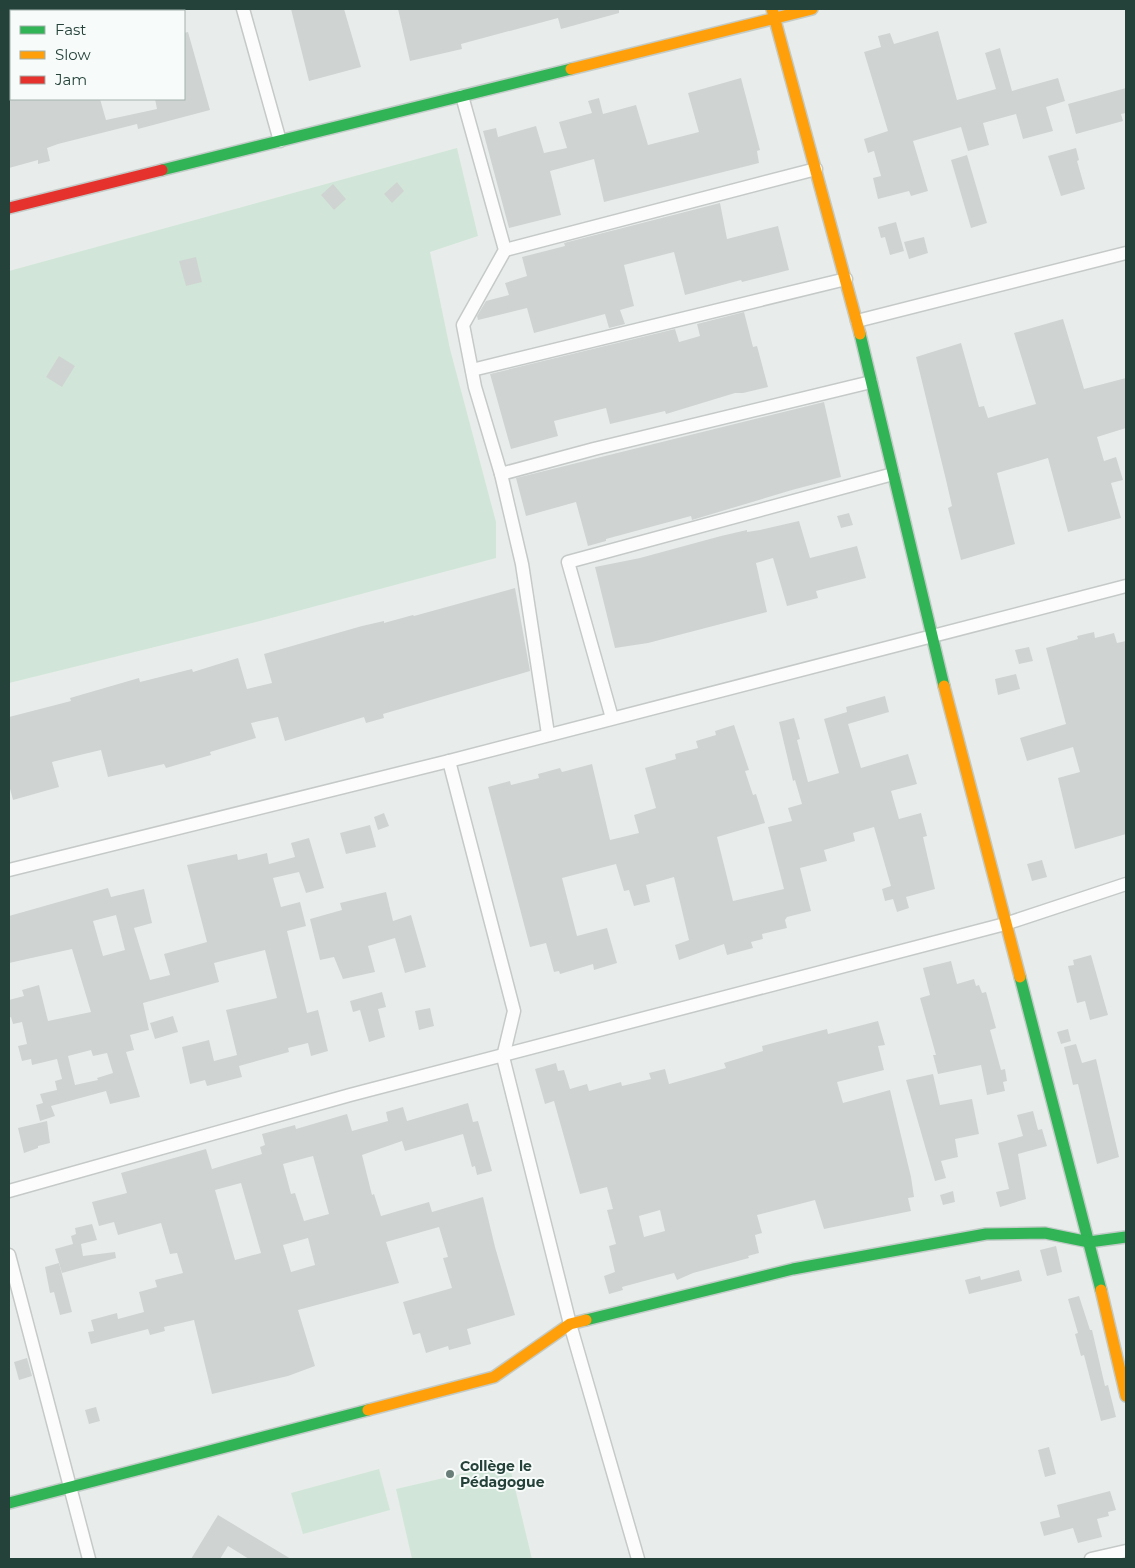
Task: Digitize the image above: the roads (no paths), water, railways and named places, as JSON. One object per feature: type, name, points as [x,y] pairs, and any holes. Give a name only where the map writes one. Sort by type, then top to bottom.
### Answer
[{"type":"street","points":[[243,9],[280,141]]},
{"type":"street","points":[[9,208],[462,96],[773,13],[812,9]]},
{"type":"street","points":[[773,13],[857,321],[930,636],[1088,1242],[1126,1396]]},
{"type":"street","points":[[462,96],[505,250],[463,325],[472,370],[501,474],[522,564],[548,734]]},
{"type":"street","points":[[505,250],[816,169]]},
{"type":"street","points":[[857,321],[1126,253]]},
{"type":"street","points":[[472,370],[846,279]]},
{"type":"street","points":[[501,474],[594,449],[871,382]]},
{"type":"street","points":[[612,718],[568,562],[893,474]]},
{"type":"street","points":[[9,870],[449,761],[1126,586]]},
{"type":"street","points":[[449,761],[514,1011],[503,1057],[570,1324],[638,1559]]},
{"type":"street","points":[[9,1191],[350,1096],[1005,924],[1126,884]]},
{"type":"street","points":[[9,1504],[494,1376],[570,1324],[793,1269],[986,1234],[1045,1233],[1088,1242],[1126,1237]]},
{"type":"street","points":[[9,1255],[89,1559]]},
{"type":"street","points":[[1091,1559],[1126,1551]]},
{"type":"place","name":"Collège le Pédagogue","points":[[450,1474]]}]
